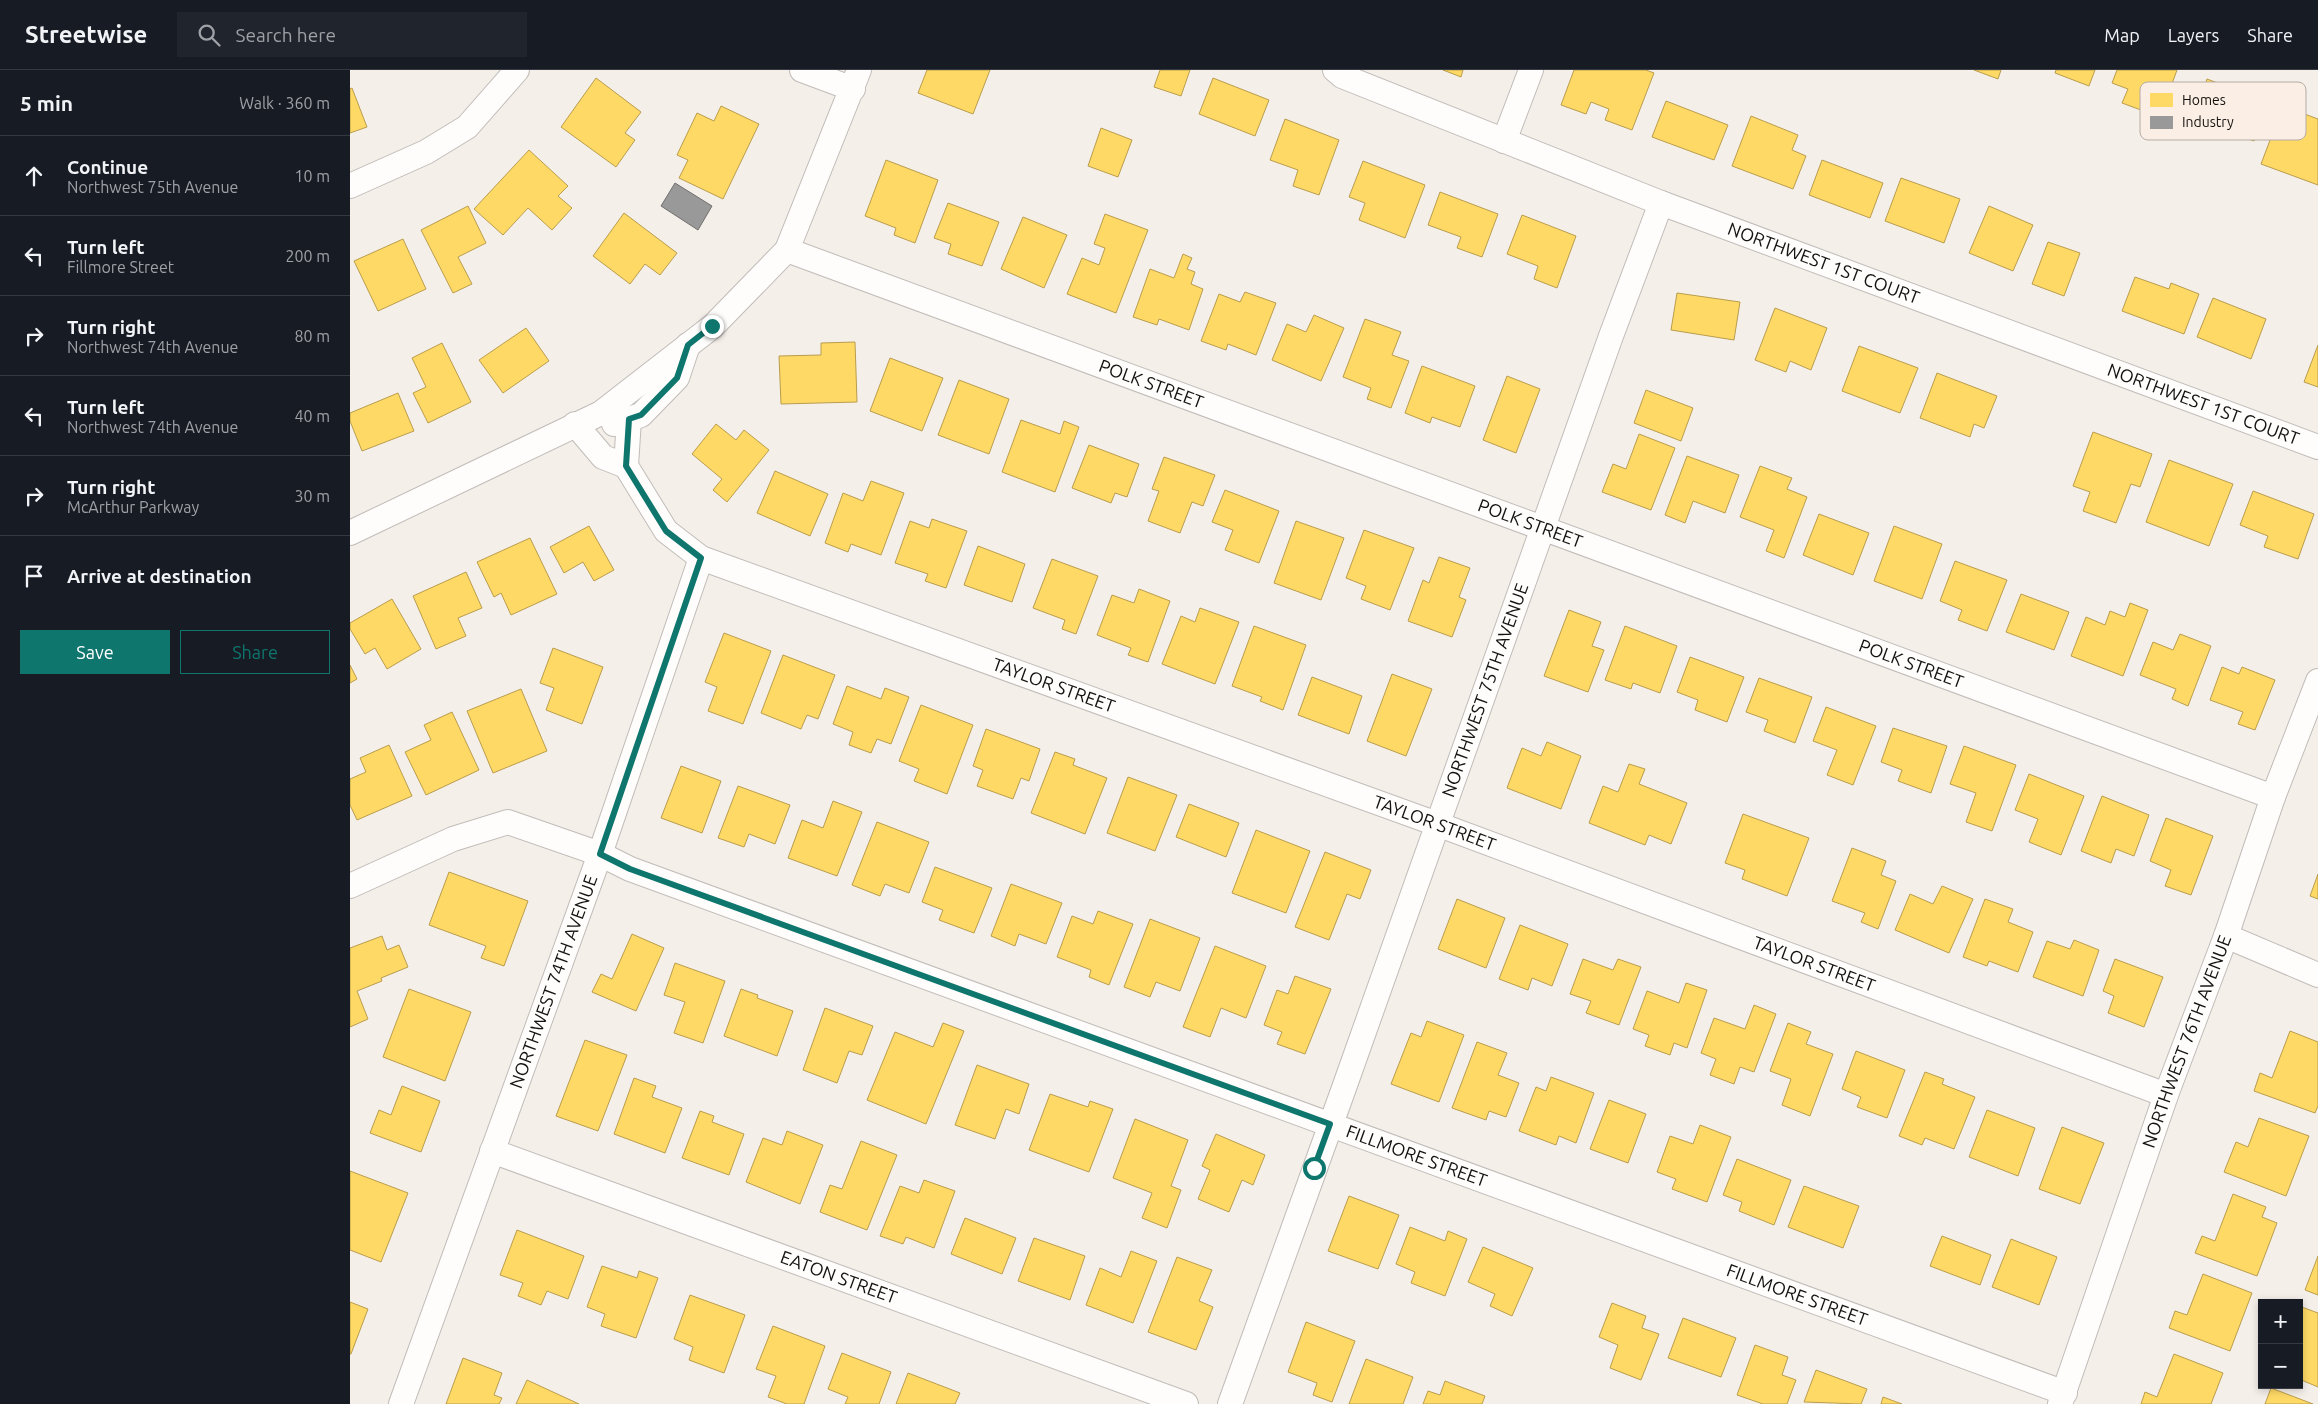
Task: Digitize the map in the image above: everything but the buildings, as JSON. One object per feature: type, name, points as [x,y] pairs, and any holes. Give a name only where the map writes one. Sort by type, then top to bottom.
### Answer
[{"type":"street","points":[[350,186],[426,152],[467,127],[517,70]]},
{"type":"street","points":[[579,430],[712,326],[787,250],[856,79],[802,70]]},
{"type":"street","name":"NORTHWEST 1ST COURT","points":[[1335,70],[1342,76],[1661,203],[2318,447]]},
{"type":"street","points":[[1504,141],[1531,70]]},
{"type":"street","name":"NORTHWEST 75TH AVENUE","points":[[1230,1404],[1543,527],[1661,203]]},
{"type":"street","name":"POLK STREET","points":[[787,250],[2274,797]]},
{"type":"street","points":[[350,533],[540,442],[579,430],[641,415],[677,378],[688,345]]},
{"type":"street","points":[[629,419],[626,466],[666,531],[701,558]]},
{"type":"street","points":[[579,430],[603,457],[626,466]]},
{"type":"street","name":"TAYLOR STREET","points":[[701,558],[1437,824],[2166,1095]]},
{"type":"street","name":"NORTHWEST 74TH AVENUE","points":[[401,1404],[600,854],[701,558]]},
{"type":"street","name":"NORTHWEST 76TH AVENUE","points":[[2063,1399],[2166,1095],[2226,936],[2274,797],[2318,681]]},
{"type":"street","name":"FILLMORE STREET","points":[[350,886],[453,839],[508,822],[600,854],[630,869],[1330,1124],[2063,1399]]},
{"type":"street","points":[[2226,936],[2318,976]]},
{"type":"street","name":"EATON STREET","points":[[492,1151],[1186,1404]]},
{"type":"route","points":[[712,326],[688,345],[677,378],[641,415],[629,419],[626,466],[666,531],[701,558],[600,854],[630,869],[1330,1124],[1314,1168]]}]
